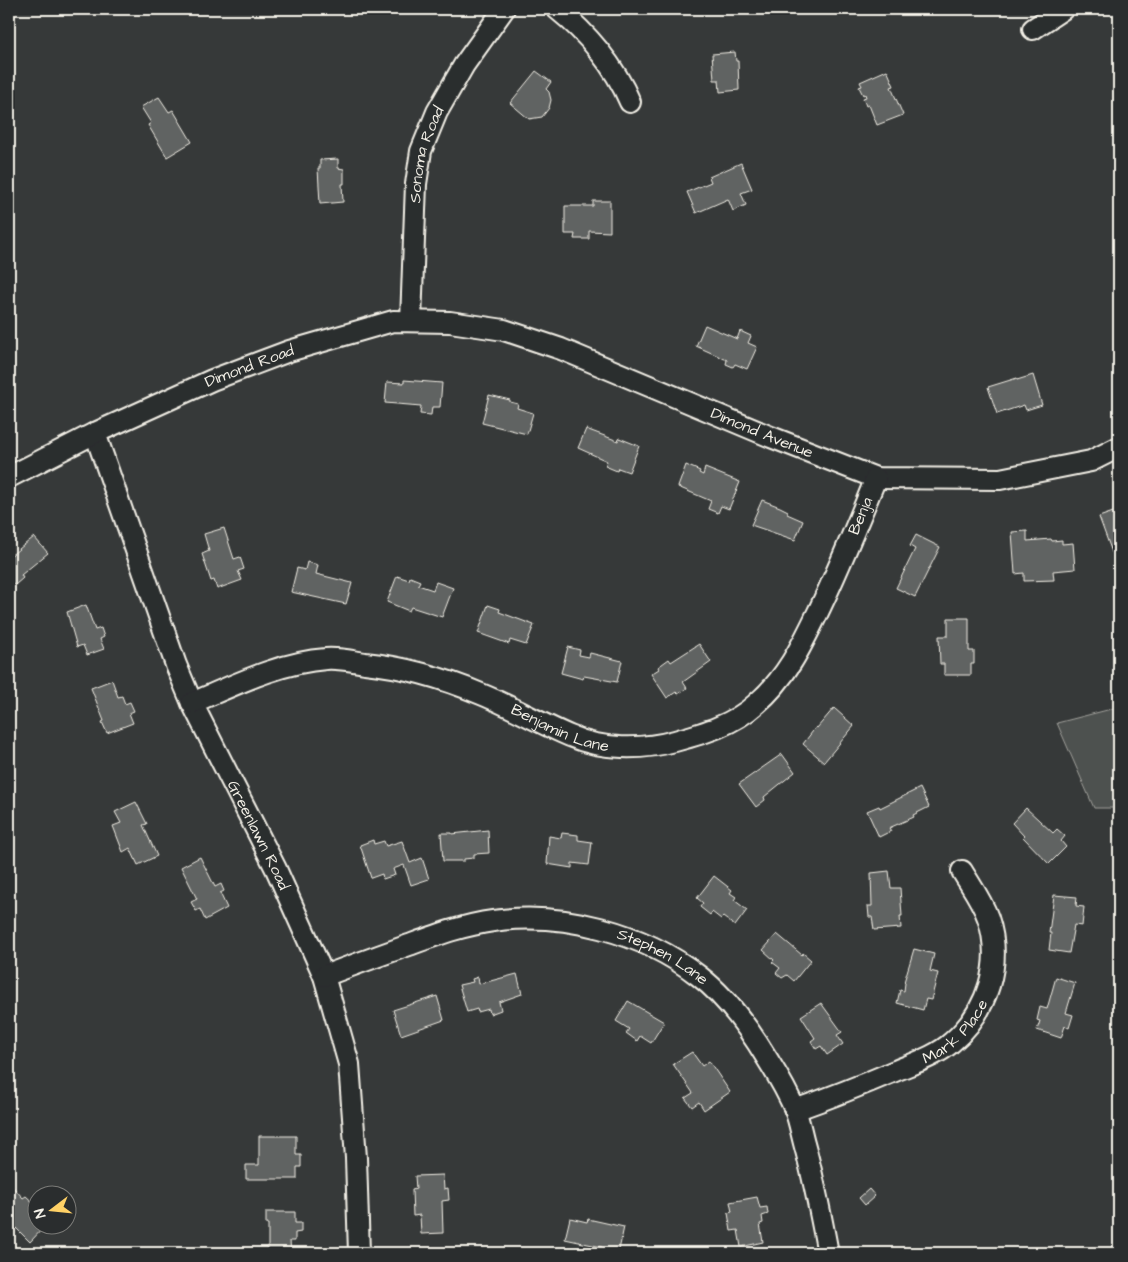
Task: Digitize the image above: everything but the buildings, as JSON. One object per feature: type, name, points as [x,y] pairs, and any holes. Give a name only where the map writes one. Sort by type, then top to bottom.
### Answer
[{"type":"street","name":"Sonoma Road","points":[[411,321],[416,184],[421,152],[437,112],[464,65],[504,9]]},
{"type":"street","points":[[557,9],[571,20],[603,56],[622,84],[630,102]]},
{"type":"street","points":[[1033,29],[1063,9]]},
{"type":"street","name":"Dimond Road","points":[[95,432],[212,380],[289,351],[393,322],[411,321]]},
{"type":"street","name":"Dimond Avenue","points":[[411,321],[450,322],[504,330],[561,349],[876,478],[1000,479],[1091,461],[1119,447]]},
{"type":"street","points":[[9,477],[95,432]]},
{"type":"street","name":"Greenlawn Road","points":[[95,432],[176,665],[192,703],[276,869],[324,976],[349,1064],[356,1158],[359,1253]]},
{"type":"street","name":"Benja","points":[[845,553],[876,478]]},
{"type":"street","name":"Benjamin Lane","points":[[192,703],[247,680],[306,661],[329,659],[392,666],[439,678],[481,694],[572,737],[600,745],[662,744],[710,731],[734,720],[756,705],[779,682],[797,654],[845,553]]},
{"type":"street","name":"Mark Place","points":[[795,1110],[831,1098],[922,1060],[951,1043],[973,1022],[986,997],[993,974],[993,948],[988,919],[981,902],[962,871]]},
{"type":"street","name":"Stephen Lane","points":[[324,976],[457,928],[492,921],[527,918],[571,922],[602,928],[637,941],[671,958],[700,976],[727,1002],[755,1038],[777,1075],[795,1110],[813,1177],[828,1253]]},
{"type":"shaded area","points":[[1119,707],[1119,808],[1094,808],[1057,723]]}]
